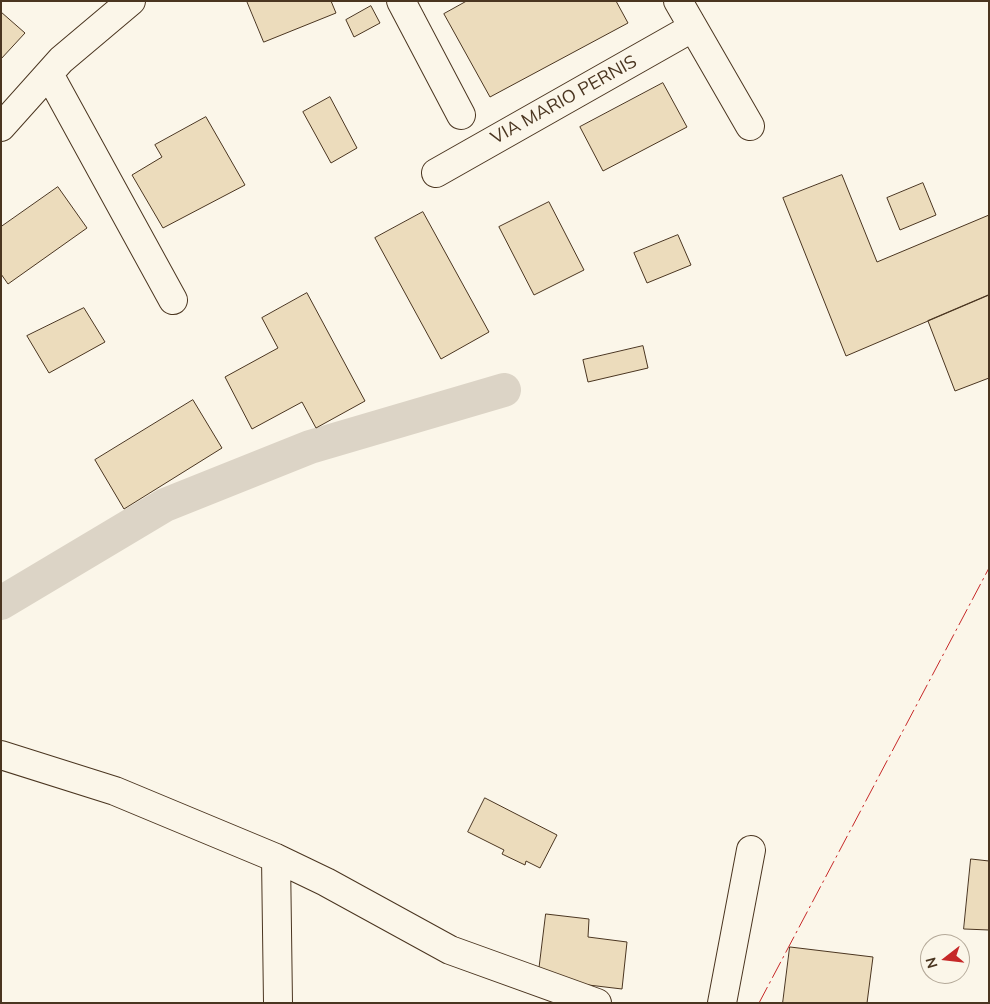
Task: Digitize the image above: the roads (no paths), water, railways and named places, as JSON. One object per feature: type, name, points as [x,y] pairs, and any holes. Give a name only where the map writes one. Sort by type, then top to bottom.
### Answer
[{"type":"street","points":[[1,127],[61,60],[131,1]]},
{"type":"street","points":[[401,1],[461,115]]},
{"type":"street","points":[[678,1],[750,126]]},
{"type":"street","name":"VIA MARIO PERNIS","points":[[436,173],[692,28]]},
{"type":"street","points":[[49,74],[173,300]]},
{"type":"street","points":[[1,754],[115,790],[276,858],[326,882],[450,950],[597,1003]]},
{"type":"street","points":[[722,1003],[751,850]]},
{"type":"street","points":[[276,858],[278,1003]]},
{"type":"waterway","points":[[1,603],[165,505],[310,447],[504,390]]}]
